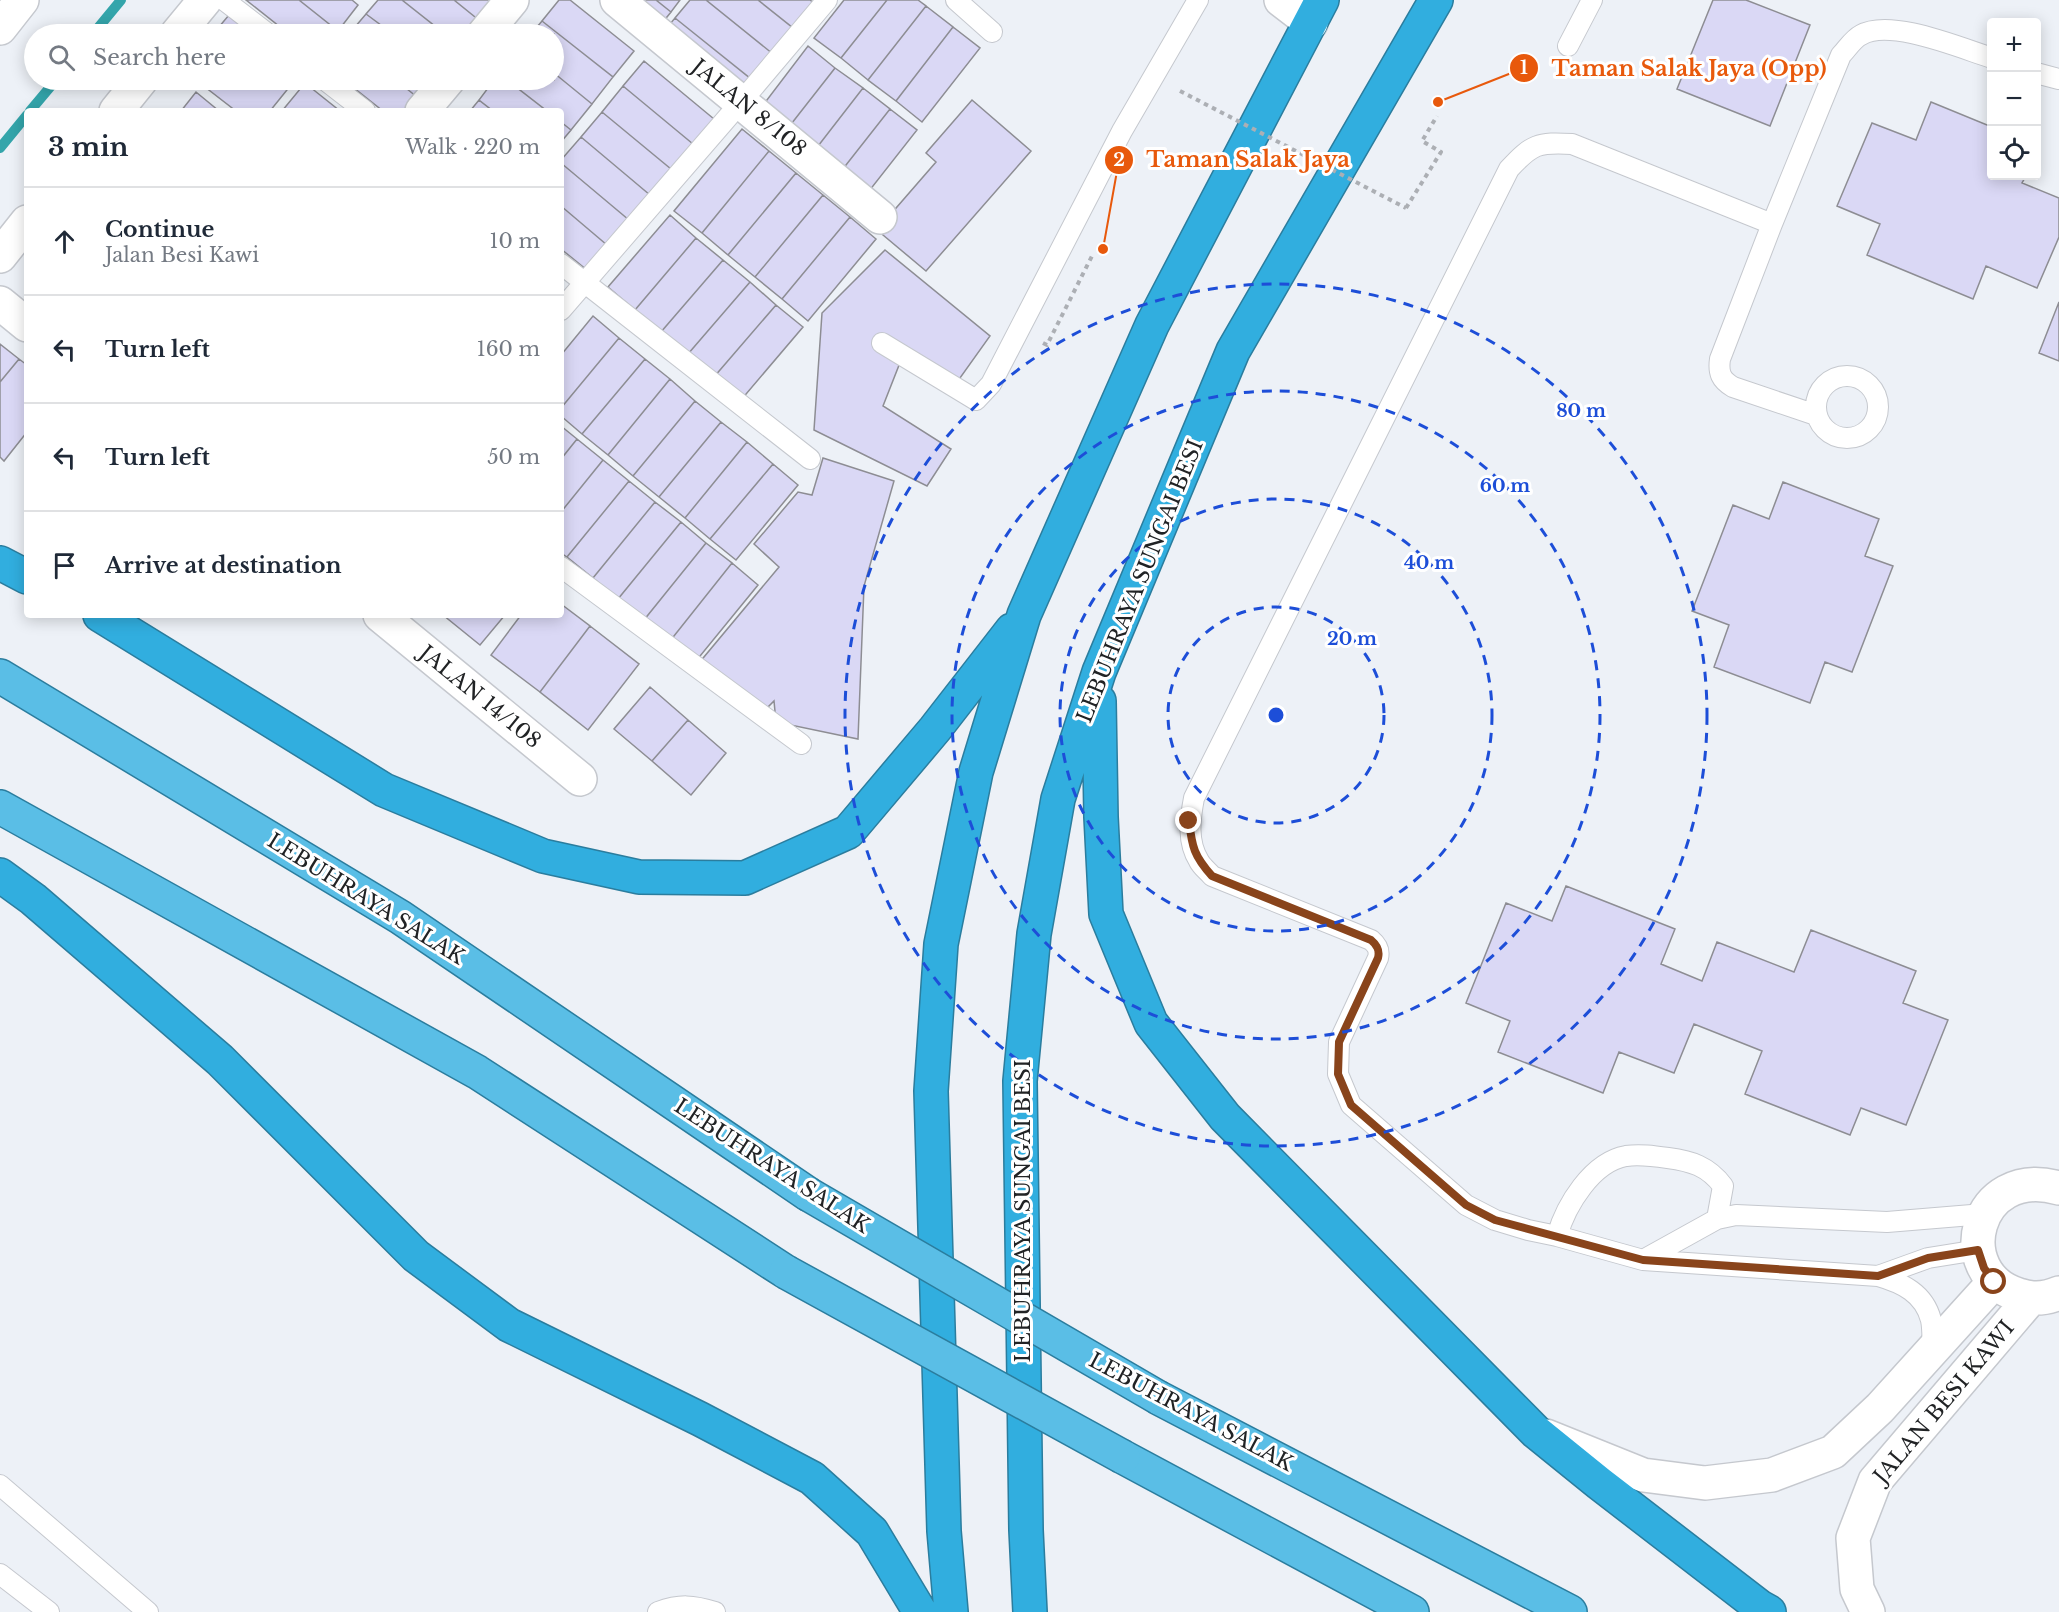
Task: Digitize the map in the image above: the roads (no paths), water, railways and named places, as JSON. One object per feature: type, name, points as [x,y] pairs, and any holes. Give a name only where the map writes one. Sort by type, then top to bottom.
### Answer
[{"type":"highway","name":"LEBUHRAYA SUNGAI BESI","points":[[1030,1612],[1026,1530],[1020,1082],[1034,934],[1059,799],[1099,672],[1233,351],[1436,0]]},
{"type":"highway","points":[[951,1612],[944,1531],[931,1091],[940,955],[976,772],[1024,615],[1152,325],[1317,11]]},
{"type":"highway","points":[[0,562],[24,575]]},
{"type":"highway","points":[[105,618],[384,790],[543,856],[639,877],[745,878],[848,832],[935,729],[1024,615]]},
{"type":"highway","points":[[1099,672],[1101,817],[1106,914],[1151,1023],[1225,1117],[1536,1431],[1760,1608],[1769,1612]]},
{"type":"highway","name":"LEBUHRAYA SALAK","points":[[0,676],[400,917],[808,1194],[1159,1398],[1570,1612]]},
{"type":"highway","points":[[0,807],[477,1072],[786,1272],[1412,1612]]},
{"type":"highway","points":[[0,876],[33,899],[219,1060],[416,1256],[509,1325],[700,1419],[812,1478],[872,1532],[920,1612]]},
{"type":"street","points":[[0,28],[22,0]]},
{"type":"street","points":[[185,24],[205,0]]},
{"type":"street","points":[[492,24],[512,0]]},
{"type":"street","name":"JALAN 8/108","points":[[617,0],[880,217]]},
{"type":"street","points":[[1281,0],[1317,11]]},
{"type":"street","points":[[118,108],[133,90]]},
{"type":"street","points":[[425,108],[440,90]]},
{"type":"street","points":[[0,256],[24,226]]},
{"type":"street","points":[[0,303],[24,323]]},
{"type":"street","name":"JALAN 14/108","points":[[384,618],[580,779]]},
{"type":"street","points":[[1994,1282],[1984,1268],[1978,1250],[1979,1231],[1984,1214],[1994,1200],[2008,1190],[2025,1184],[2042,1184],[2059,1188]]},
{"type":"street","name":"JALAN BESI KAWI","points":[[1536,1431],[1644,1475],[1705,1483],[1772,1475],[1833,1452],[1880,1408],[1994,1282],[2011,1293],[2044,1296]]},
{"type":"street","name":"JALAN BESI KAWI","points":[[1868,1612],[1857,1588],[1853,1538],[1875,1481],[2044,1296]]},
{"type":"lane","points":[[224,0],[255,24]]},
{"type":"lane","points":[[564,306],[827,0]]},
{"type":"lane","points":[[956,0],[992,32]]},
{"type":"lane","points":[[882,343],[976,400],[991,384],[1122,131],[1198,0]]},
{"type":"lane","points":[[1568,46],[1592,0]]},
{"type":"lane","points":[[1816,415],[1733,387],[1723,381],[1718,370],[1772,224],[1841,55],[1861,35],[1887,28],[1916,34],[1987,56]]},
{"type":"lane","points":[[338,90],[361,108]]},
{"type":"lane","points":[[1772,224],[1572,144],[1545,142],[1525,152],[1509,169],[1194,798],[1189,821],[1191,840],[1199,861],[1212,876],[1371,940],[1378,948],[1378,958],[1339,1042],[1338,1074],[1351,1105],[1466,1205],[1495,1220],[1643,1260],[1878,1276],[1903,1284],[1922,1300],[1931,1319],[1933,1349]]},
{"type":"lane","points":[[564,266],[810,459]]},
{"type":"lane","points":[[564,569],[801,744]]},
{"type":"lane","points":[[1557,1236],[1561,1220],[1581,1188],[1607,1164],[1624,1156],[1646,1155],[1676,1159],[1697,1165],[1713,1173],[1723,1186],[1717,1219]]},
{"type":"lane","points":[[1643,1260],[1717,1219],[1736,1215],[1887,1222],[1984,1214]]},
{"type":"lane","points":[[1878,1276],[1928,1258],[1978,1250]]},
{"type":"lane","points":[[0,1485],[148,1612]]},
{"type":"lane","points":[[0,1574],[50,1612]]},
{"type":"lane","points":[[658,1612],[671,1607],[693,1605],[715,1612]]},
{"type":"waterway","points":[[101,24],[121,0]]},
{"type":"waterway","points":[[33,108],[48,90]]},
{"type":"waterway","points":[[0,148],[24,119]]},
{"type":"place","name":"Taman Salak Jaya (Opp)","points":[[1438,102]]},
{"type":"place","name":"Taman Salak Jaya","points":[[1103,249]]}]
